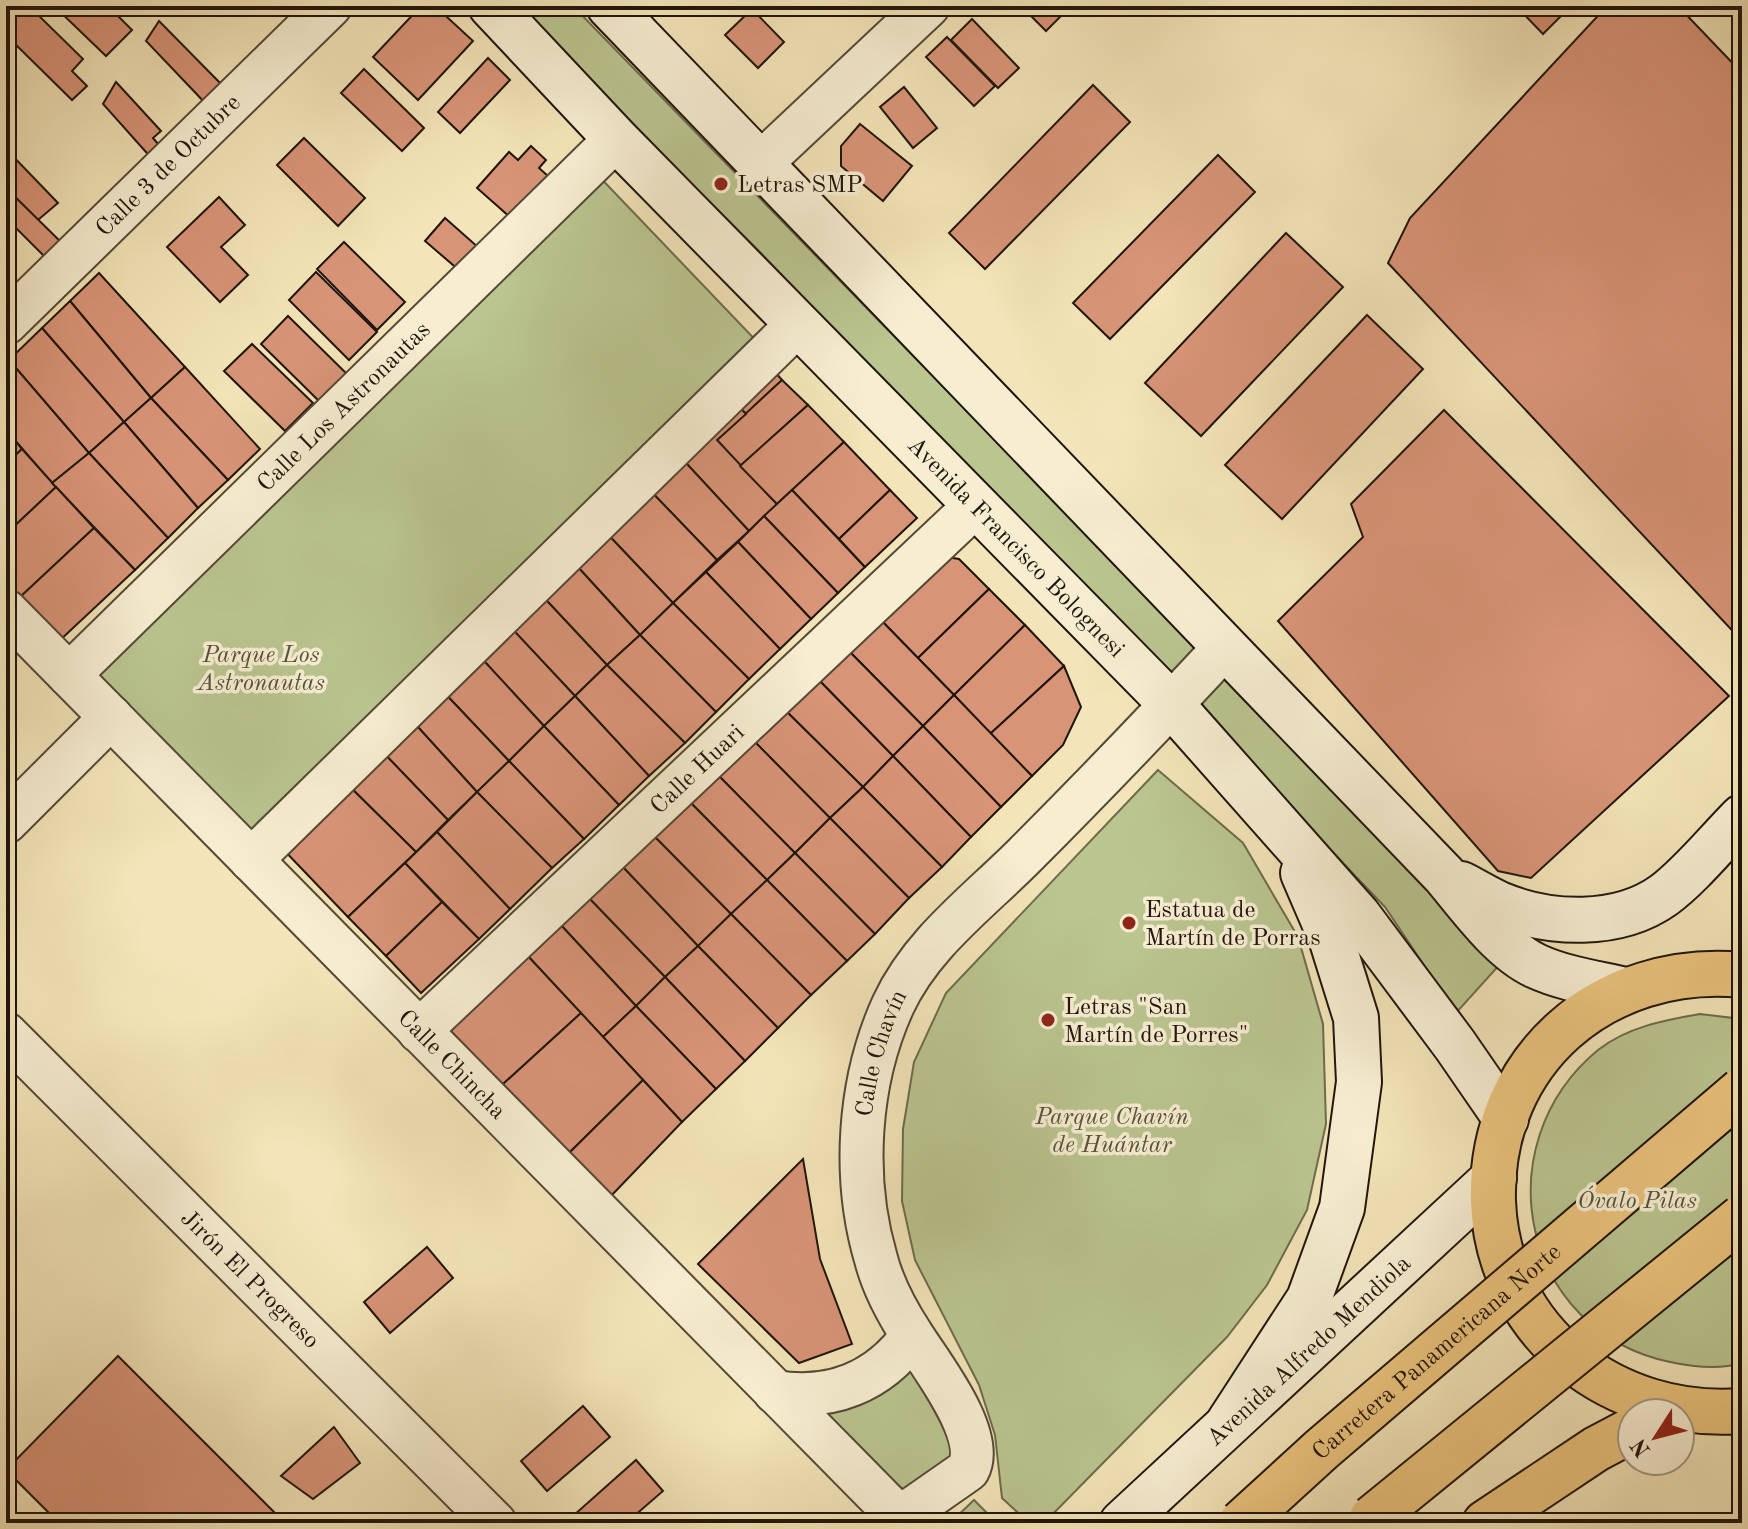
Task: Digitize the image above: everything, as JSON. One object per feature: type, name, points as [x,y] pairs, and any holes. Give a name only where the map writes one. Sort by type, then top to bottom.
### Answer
[{"type":"main road","name":"Avenida Francisco Bolognesi","points":[[491,6],[616,139],[1171,704],[1358,915],[1506,1119]]},
{"type":"main road","points":[[609,6],[1444,875],[1488,926],[1534,965],[1575,979],[1626,990]]},
{"type":"main road","points":[[1444,875],[1500,904],[1539,916],[1588,919],[1620,916],[1663,895],[1742,817]]},
{"type":"main road","points":[[1229,1422],[1309,1299],[1342,1208],[1359,1082],[1356,1018],[1331,938],[1286,834]]},
{"type":"main road","points":[[1632,1397],[1607,1385],[1566,1356],[1549,1338],[1521,1297],[1502,1252],[1493,1203],[1494,1178],[1506,1119],[1528,1073],[1543,1051],[1581,1015],[1626,990],[1672,976],[1735,969]]},
{"type":"main road","name":"Carretera Panamericana Norte","points":[[1241,1523],[1322,1449],[1742,1090]]},
{"type":"main road","name":"Avenida Alfredo Mendiola","points":[[1122,1523],[1494,1178]]},
{"type":"main road","points":[[1372,1518],[1742,1217]]},
{"type":"main road","points":[[1696,1412],[1742,1411]]},
{"type":"main road","points":[[1485,1523],[1616,1438]]},
{"type":"street","name":"Calle 3 de Octubre","points":[[6,323],[330,6]]},
{"type":"street","points":[[760,164],[928,6]]},
{"type":"street","name":"Calle Los Astronautas","points":[[69,675],[616,139]]},
{"type":"street","points":[[251,860],[798,324]]},
{"type":"street","name":"Calle Huari","points":[[419,1031],[975,506]]},
{"type":"street","name":"Calle Chincha","points":[[6,611],[775,1392],[895,1520]]},
{"type":"street","name":"Calle Chavín","points":[[895,1520],[968,1470],[972,1462],[970,1440],[953,1398],[912,1336],[886,1288],[869,1232],[862,1152],[866,1092],[875,1054],[894,1002],[943,933],[1023,857],[1225,647]]},
{"type":"street","points":[[6,822],[111,717]]},
{"type":"street","name":"Jirón El Progreso","points":[[6,1034],[495,1523]]},
{"type":"street","points":[[775,1392],[809,1395],[846,1389],[886,1365],[912,1336]]},
{"type":"green space","points":[[513,6],[573,6],[1502,962],[1456,1013],[1385,907],[758,250]]},
{"type":"green space","name":"Parque Los Astronautas","points":[[592,169],[765,350],[256,848],[80,669]]},
{"type":"green space","name":"Parque Chavín de Huántar","points":[[1158,770],[1243,843],[1298,937],[1323,1024],[1326,1124],[1307,1210],[1267,1285],[1227,1337],[1044,1523],[1029,1523],[1002,1498],[995,1435],[979,1385],[915,1260],[902,1201],[903,1129],[914,1062],[946,993]]},
{"type":"green space","name":"Óvalo Pilas","points":[[1700,1014],[1742,1019],[1742,1363],[1715,1367],[1670,1362],[1619,1344],[1580,1314],[1551,1275],[1535,1230],[1531,1182],[1540,1134],[1562,1089],[1598,1050],[1634,1030]]},
{"type":"green space","points":[[899,1354],[970,1440],[898,1516],[809,1395]]},
{"type":"green space","points":[[974,1500],[997,1523],[950,1523]]},
{"type":"building","points":[[6,6],[29,6],[83,59],[72,71],[87,86],[72,100],[6,35]]},
{"type":"building","points":[[54,6],[108,6],[132,30],[106,56]]},
{"type":"building","points":[[421,6],[435,6],[473,41],[418,100],[373,57]]},
{"type":"building","points":[[1021,6],[1062,6],[1066,11],[1046,31]]},
{"type":"building","points":[[1516,6],[1571,6],[1543,34]]},
{"type":"building","points":[[1607,6],[1678,6],[1742,73],[1742,641],[1388,263],[1410,218]]},
{"type":"building","points":[[752,9],[784,42],[758,68],[725,35]]},
{"type":"building","points":[[972,19],[1019,68],[998,88],[951,40]]},
{"type":"building","points":[[159,21],[226,89],[208,106],[146,41]]},
{"type":"building","points":[[947,37],[995,86],[974,106],[926,57]]},
{"type":"building","points":[[488,58],[510,80],[460,133],[438,112]]},
{"type":"building","points":[[364,69],[424,128],[402,151],[341,93]]},
{"type":"building","points":[[116,82],[161,131],[153,138],[165,152],[154,161],[103,104]]},
{"type":"building","points":[[1093,85],[1130,122],[985,269],[949,233]]},
{"type":"building","points":[[904,87],[937,128],[913,148],[880,107]]},
{"type":"building","points":[[860,124],[912,166],[883,201],[841,166],[841,146]]},
{"type":"building","points":[[304,138],[365,198],[338,226],[277,165]]},
{"type":"building","points":[[531,146],[546,160],[539,168],[548,176],[511,218],[477,188],[509,152],[518,160]]},
{"type":"building","points":[[6,149],[58,203],[38,220],[6,188]]},
{"type":"building","points":[[1218,155],[1255,192],[1110,339],[1073,303]]},
{"type":"building","points":[[6,188],[64,245],[49,261],[6,218]]},
{"type":"building","points":[[219,197],[245,225],[221,247],[248,275],[220,302],[167,247]]},
{"type":"building","points":[[445,218],[479,248],[460,271],[425,241]]},
{"type":"building","points":[[1286,233],[1343,287],[1201,436],[1145,383]]},
{"type":"building","points":[[344,242],[405,302],[377,330],[317,269]]},
{"type":"building","points":[[316,272],[377,332],[349,360],[289,300]]},
{"type":"building","points":[[99,273],[185,367],[151,398],[70,301]]},
{"type":"building","points":[[70,301],[151,398],[124,422],[42,328]]},
{"type":"building","points":[[1367,315],[1423,369],[1282,519],[1225,465]]},
{"type":"building","points":[[288,316],[349,376],[322,404],[261,344]]},
{"type":"building","points":[[42,328],[124,422],[89,453],[9,360]]},
{"type":"building","points":[[252,344],[313,403],[285,431],[224,371]]},
{"type":"building","points":[[9,360],[89,453],[52,483],[6,430],[6,364]]},
{"type":"building","points":[[769,365],[782,380],[746,414],[728,395]]},
{"type":"building","points":[[185,367],[260,449],[228,480],[151,398]]},
{"type":"building","points":[[782,380],[808,405],[740,466],[717,440]]},
{"type":"building","points":[[728,395],[746,414],[717,440],[777,504],[749,531],[674,450]]},
{"type":"building","points":[[151,398],[228,480],[198,508],[124,422]]},
{"type":"building","points":[[808,405],[844,442],[777,504],[740,466]]},
{"type":"building","points":[[1444,410],[1729,696],[1531,878],[1498,871],[1278,621],[1363,537],[1351,504]]},
{"type":"building","points":[[124,422],[198,508],[168,538],[89,453]]},
{"type":"building","points":[[6,430],[22,449],[6,464]]},
{"type":"building","points":[[844,442],[890,490],[839,539],[792,490]]},
{"type":"building","points":[[22,449],[56,487],[6,534],[6,464]]},
{"type":"building","points":[[674,450],[749,531],[717,560],[641,481]]},
{"type":"building","points":[[89,453],[168,538],[135,570],[52,483]]},
{"type":"building","points":[[641,481],[717,560],[673,603],[597,523]]},
{"type":"building","points":[[56,487],[94,528],[18,599],[6,587],[6,534]]},
{"type":"building","points":[[792,490],[865,567],[838,593],[764,516]]},
{"type":"building","points":[[890,490],[917,518],[865,567],[839,539]]},
{"type":"building","points":[[764,516],[838,593],[811,619],[738,542]]},
{"type":"building","points":[[597,523],[673,603],[640,635],[566,554]]},
{"type":"building","points":[[94,528],[135,570],[58,642],[18,599]]},
{"type":"building","points":[[738,542],[811,619],[780,649],[706,572]]},
{"type":"building","points":[[566,554],[640,635],[607,665],[533,586]]},
{"type":"building","points":[[946,557],[959,559],[989,589],[918,658],[877,616]]},
{"type":"building","points":[[706,572],[780,649],[749,679],[673,603]]},
{"type":"building","points":[[533,586],[607,665],[575,696],[502,618]]},
{"type":"building","points":[[989,589],[1025,625],[954,695],[918,658]]},
{"type":"building","points":[[673,603],[749,679],[716,712],[640,635]]},
{"type":"building","points":[[877,616],[954,695],[923,726],[845,647]]},
{"type":"building","points":[[502,618],[575,696],[544,726],[473,649]]},
{"type":"building","points":[[1025,625],[1064,666],[990,734],[954,695]]},
{"type":"building","points":[[640,635],[716,712],[685,743],[607,665]]},
{"type":"building","points":[[845,647],[923,726],[893,756],[815,676]]},
{"type":"building","points":[[473,649],[544,726],[509,761],[436,684]]},
{"type":"building","points":[[607,665],[685,743],[649,776],[575,696]]},
{"type":"building","points":[[1064,666],[1081,707],[1063,745],[1032,776],[990,734]]},
{"type":"building","points":[[815,676],[893,756],[863,787],[783,708]]},
{"type":"building","points":[[436,684],[509,761],[477,792],[407,715]]},
{"type":"building","points":[[954,695],[1032,776],[1001,807],[923,726]]},
{"type":"building","points":[[575,696],[649,776],[619,805],[544,726]]},
{"type":"building","points":[[783,708],[863,787],[830,818],[751,738]]},
{"type":"building","points":[[407,715],[477,792],[448,820],[377,746]]},
{"type":"building","points":[[544,726],[619,805],[584,839],[509,761]]},
{"type":"building","points":[[923,726],[1001,807],[971,837],[893,756]]},
{"type":"building","points":[[751,738],[830,818],[795,853],[716,773]]},
{"type":"building","points":[[377,746],[448,820],[416,852],[343,780]]},
{"type":"building","points":[[893,756],[971,837],[942,867],[863,787]]},
{"type":"building","points":[[509,761],[584,839],[552,868],[477,792]]},
{"type":"building","points":[[716,773],[795,853],[767,880],[688,800]]},
{"type":"building","points":[[343,780],[416,852],[348,917],[279,845]]},
{"type":"building","points":[[863,787],[942,867],[909,898],[830,818]]},
{"type":"building","points":[[477,792],[552,868],[510,909],[437,832]]},
{"type":"building","points":[[688,800],[767,880],[731,914],[652,834]]},
{"type":"building","points":[[830,818],[909,898],[875,934],[795,853]]},
{"type":"building","points":[[437,832],[510,909],[479,939],[405,863]]},
{"type":"building","points":[[652,834],[731,914],[698,946],[620,864]]},
{"type":"building","points":[[795,853],[875,934],[847,961],[767,880]]},
{"type":"building","points":[[405,863],[442,902],[386,956],[348,917]]},
{"type":"building","points":[[620,864],[698,946],[665,977],[587,896]]},
{"type":"building","points":[[767,880],[847,961],[811,995],[731,914]]},
{"type":"building","points":[[587,896],[665,977],[636,1006],[559,923]]},
{"type":"building","points":[[442,902],[479,939],[421,993],[386,956]]},
{"type":"building","points":[[731,914],[811,995],[778,1028],[698,946]]},
{"type":"building","points":[[559,923],[636,1006],[603,1037],[526,954]]},
{"type":"building","points":[[698,946],[778,1028],[745,1061],[665,977]]},
{"type":"building","points":[[526,954],[581,1013],[502,1085],[447,1027]]},
{"type":"building","points":[[665,977],[745,1061],[716,1089],[636,1006]]},
{"type":"building","points":[[636,1006],[716,1089],[682,1122],[603,1037]]},
{"type":"building","points":[[581,1013],[643,1080],[568,1154],[502,1085]]},
{"type":"building","points":[[643,1080],[682,1122],[610,1197],[568,1154]]},
{"type":"building","points":[[803,1159],[820,1259],[852,1344],[799,1363],[698,1264]]},
{"type":"building","points":[[427,1247],[453,1278],[390,1333],[364,1302]]},
{"type":"building","points":[[118,1356],[285,1523],[59,1523],[6,1470]]},
{"type":"building","points":[[583,1406],[610,1437],[547,1491],[521,1461]]},
{"type":"building","points":[[334,1427],[360,1463],[313,1499],[281,1476]]},
{"type":"building","points":[[636,1460],[663,1491],[626,1523],[581,1523],[574,1515]]},
{"type":"place","name":"Letras SMP","points":[[721,184]]},
{"type":"place","name":"Estatua de Martín de Porras","points":[[1129,923]]},
{"type":"place","name":"Letras \"San Martín de Porres\"","points":[[1048,1020]]}]
